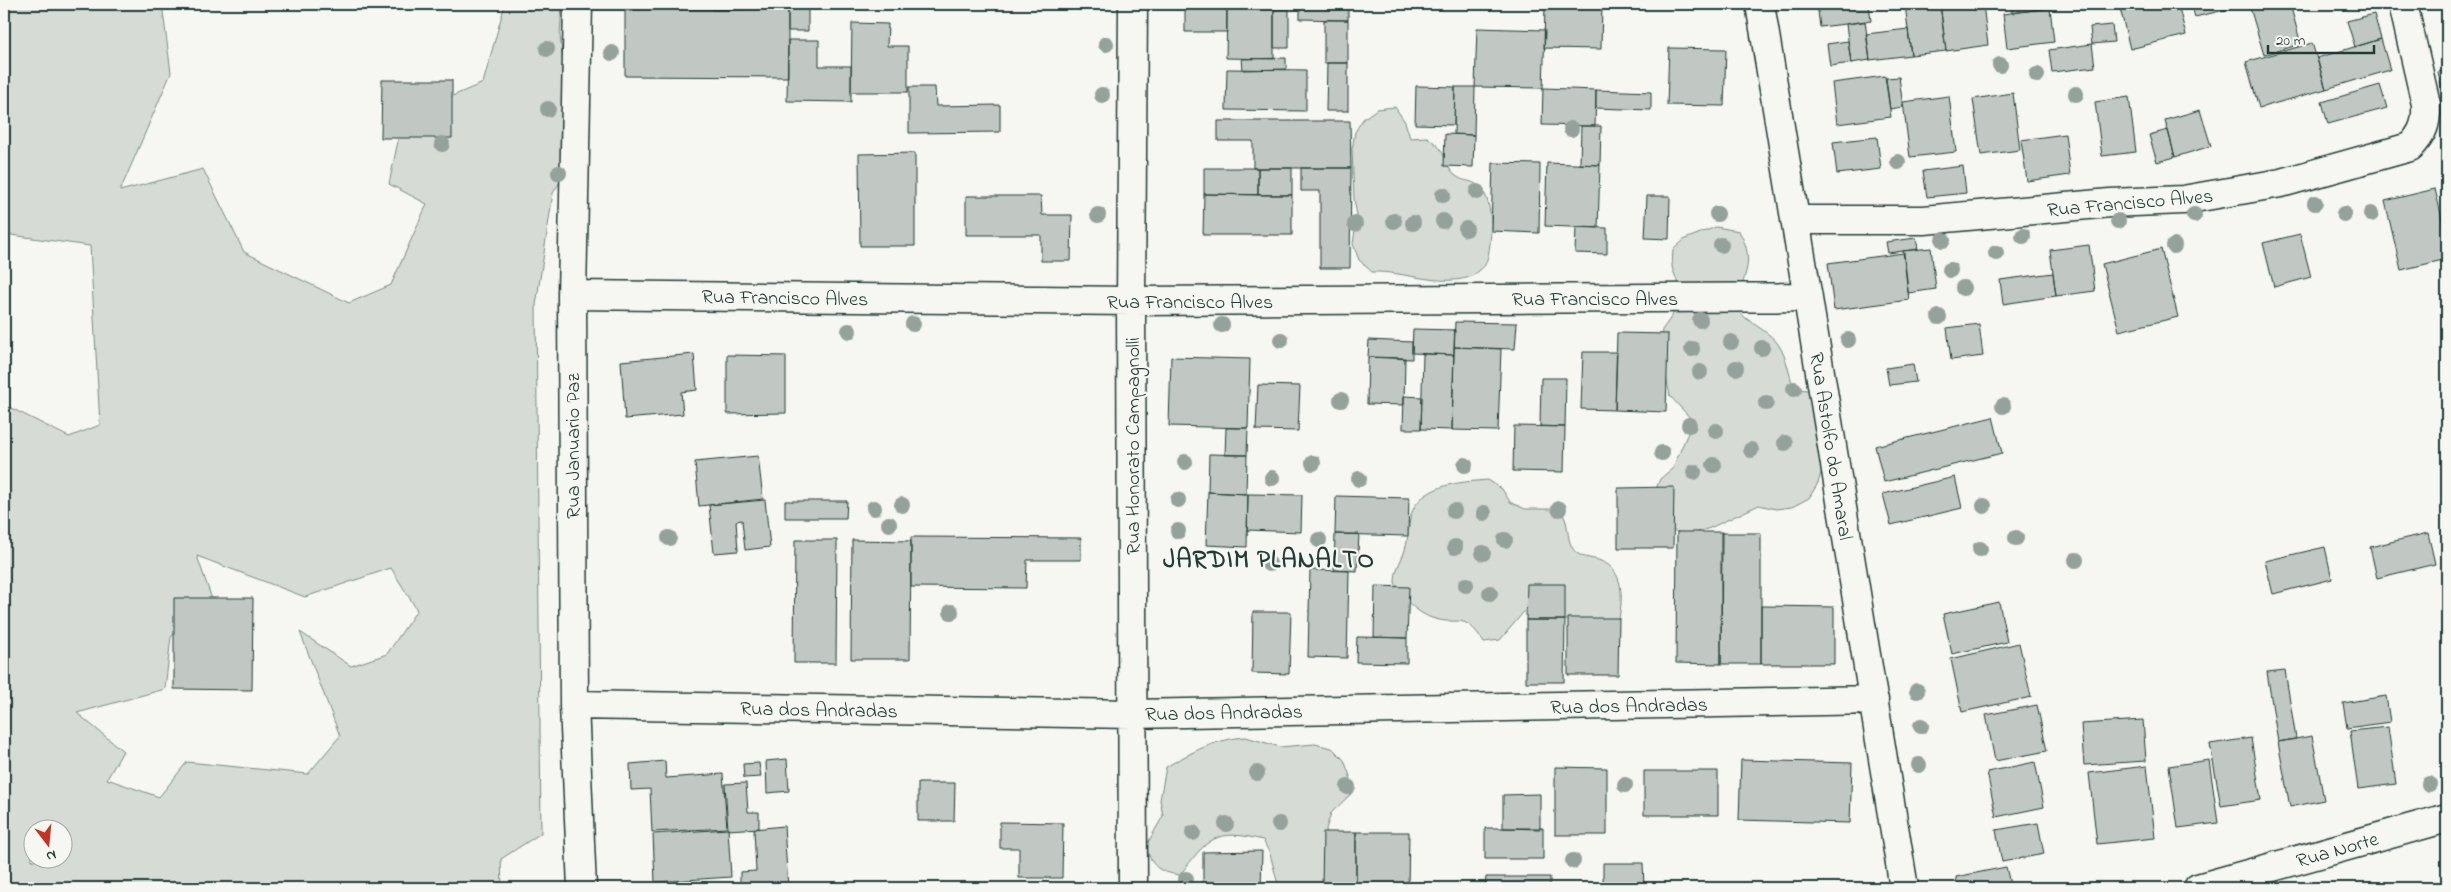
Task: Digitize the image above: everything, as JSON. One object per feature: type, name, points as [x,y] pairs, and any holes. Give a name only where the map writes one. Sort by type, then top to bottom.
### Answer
[{"type":"street","name":"Rua Januario Paz","points":[[578,4],[572,295],[574,705],[582,888]]},
{"type":"street","name":"Rua Honorato Campagnolli","points":[[1133,4],[1131,301],[1133,888]]},
{"type":"street","name":"Rua Astolfo do Amaral","points":[[1760,4],[1904,888]]},
{"type":"street","name":"Rua Francisco Alves","points":[[1795,220],[1924,220],[2110,203],[2183,200],[2281,183],[2410,148],[2420,137],[2427,121],[2426,104],[2403,4]]},
{"type":"street","name":"Rua Francisco Alves","points":[[572,295],[1131,301],[1808,297]]},
{"type":"street","name":"Rua dos Andradas","points":[[574,705],[1132,714],[1874,700]]},
{"type":"street","name":"Rua Norte","points":[[2198,888],[2447,818]]},
{"type":"shaded area","points":[[4,4],[162,4],[171,73],[120,191],[203,169],[244,252],[349,303],[391,285],[427,204],[389,184],[403,117],[483,83],[505,4],[562,4],[560,36],[574,160],[553,193],[536,305],[541,833],[501,859],[502,888],[4,888],[4,409],[7,406],[69,437],[100,425],[90,246],[4,234]],"holes":[[[197,556],[305,597],[391,568],[417,610],[387,654],[351,666],[300,632],[340,736],[308,774],[187,762],[159,797],[107,779],[123,751],[77,713],[165,689],[171,637],[213,602]]]},
{"type":"shaded area","points":[[1395,107],[1405,122],[1410,138],[1427,137],[1441,150],[1453,174],[1477,185],[1484,193],[1491,218],[1489,250],[1484,267],[1470,277],[1458,280],[1433,280],[1384,272],[1372,272],[1359,260],[1353,244],[1357,215],[1354,199],[1352,149],[1355,132],[1363,119],[1377,109]]},
{"type":"shaded area","points":[[1716,227],[1739,231],[1745,243],[1747,263],[1738,311],[1770,335],[1778,344],[1786,360],[1794,389],[1809,390],[1819,402],[1828,450],[1818,483],[1809,498],[1792,507],[1776,509],[1759,505],[1710,528],[1694,533],[1677,532],[1663,526],[1654,494],[1660,479],[1673,468],[1693,421],[1670,396],[1660,347],[1662,330],[1672,316],[1679,301],[1678,284],[1672,267],[1673,250],[1685,239]]},
{"type":"shaded area","points":[[1488,480],[1502,489],[1510,502],[1525,509],[1559,509],[1567,524],[1569,540],[1573,549],[1582,556],[1609,565],[1618,578],[1621,594],[1619,618],[1602,622],[1565,620],[1533,601],[1500,640],[1484,642],[1471,626],[1460,621],[1432,618],[1419,611],[1407,601],[1397,587],[1395,578],[1404,553],[1414,507],[1426,495],[1440,487],[1456,483]]},
{"type":"shaded area","points":[[1246,737],[1280,747],[1315,744],[1332,748],[1344,760],[1355,790],[1331,813],[1326,829],[1332,862],[1322,888],[1279,888],[1270,854],[1263,840],[1247,837],[1234,835],[1214,839],[1198,852],[1180,875],[1161,870],[1151,859],[1146,846],[1163,816],[1160,800],[1166,767],[1214,743]]},
{"type":"building","points":[[712,4],[788,4],[788,9],[712,10]]},
{"type":"building","points":[[788,4],[808,4],[808,31],[788,31]]},
{"type":"building","points":[[926,4],[980,4],[980,7],[926,8]]},
{"type":"building","points":[[1185,4],[1227,4],[1227,32],[1185,32]]},
{"type":"building","points":[[1300,4],[1348,4],[1348,20],[1300,19]]},
{"type":"building","points":[[1545,4],[1602,4],[1601,49],[1544,48]]},
{"type":"building","points":[[1817,4],[1869,4],[1871,21],[1820,27]]},
{"type":"building","points":[[1905,4],[1940,4],[1946,51],[1911,55]]},
{"type":"building","points":[[1940,4],[1983,4],[1988,45],[1946,51]]},
{"type":"building","points":[[1983,4],[2007,4],[1984,7]]},
{"type":"building","points":[[2011,4],[2049,4],[2050,8],[2012,13]]},
{"type":"building","points":[[2119,4],[2178,4],[2186,35],[2130,49]]},
{"type":"building","points":[[2191,4],[2246,4],[2246,5],[2195,17]]},
{"type":"building","points":[[2249,4],[2290,4],[2301,44],[2264,55]]},
{"type":"building","points":[[2050,8],[2054,42],[2007,48],[2003,14]]},
{"type":"building","points":[[625,9],[788,9],[788,77],[625,76]]},
{"type":"building","points":[[1227,9],[1274,9],[1274,59],[1226,58]]},
{"type":"building","points":[[1274,9],[1289,9],[1289,48],[1274,48]]},
{"type":"building","points":[[2374,14],[2381,39],[2355,47],[2347,21]]},
{"type":"building","points":[[1324,20],[1348,20],[1348,63],[1324,63]]},
{"type":"building","points":[[1865,21],[1870,60],[1851,63],[1846,24]]},
{"type":"building","points":[[852,23],[888,24],[887,46],[908,46],[908,92],[851,92]]},
{"type":"building","points":[[2112,25],[2114,42],[2092,44],[2090,27]]},
{"type":"building","points":[[1477,28],[1545,30],[1543,88],[1475,87]]},
{"type":"building","points":[[1908,29],[1911,55],[1870,60],[1866,34]]},
{"type":"building","points":[[2381,39],[2390,70],[2326,89],[2317,58]]},
{"type":"building","points":[[788,40],[819,40],[819,66],[851,66],[851,102],[787,101]]},
{"type":"building","points":[[1848,41],[1851,63],[1830,66],[1827,44]]},
{"type":"building","points":[[2312,43],[2326,89],[2259,108],[2246,62]]},
{"type":"building","points":[[2092,44],[2095,67],[2052,72],[2049,50]]},
{"type":"building","points":[[1669,48],[1726,49],[1724,106],[1667,105]]},
{"type":"building","points":[[1286,58],[1286,69],[1243,70],[1242,59]]},
{"type":"building","points":[[1327,63],[1348,63],[1348,111],[1326,111]]},
{"type":"building","points":[[1227,69],[1306,70],[1306,111],[1226,110]]},
{"type":"building","points":[[2447,70],[2447,95],[2444,96],[2438,72]]},
{"type":"building","points":[[1885,76],[1891,117],[1837,124],[1832,83]]},
{"type":"building","points":[[1899,77],[1903,107],[1890,109],[1886,78]]},
{"type":"building","points":[[382,80],[452,80],[452,138],[381,138]]},
{"type":"building","points":[[2380,85],[2387,108],[2328,124],[2322,102]]},
{"type":"building","points":[[1416,86],[1455,87],[1454,125],[1415,124]]},
{"type":"building","points":[[909,87],[935,87],[936,106],[1000,105],[1000,132],[909,133]]},
{"type":"building","points":[[1455,87],[1475,87],[1474,135],[1454,134]]},
{"type":"building","points":[[1543,88],[1596,90],[1595,126],[1542,125]]},
{"type":"building","points":[[1596,90],[1651,92],[1651,110],[1596,108]]},
{"type":"building","points":[[2013,93],[2020,150],[1981,155],[1973,99]]},
{"type":"building","points":[[1949,96],[1956,152],[1910,157],[1903,102]]},
{"type":"building","points":[[2129,97],[2136,152],[2102,156],[2095,102]]},
{"type":"building","points":[[2200,110],[2211,146],[2175,157],[2165,120]]},
{"type":"building","points":[[1218,121],[1350,121],[1351,168],[1253,168],[1253,141],[1218,141]]},
{"type":"building","points":[[1581,126],[1601,126],[1600,165],[1580,164]]},
{"type":"building","points":[[2168,130],[2175,157],[2157,162],[2149,135]]},
{"type":"building","points":[[1445,134],[1474,135],[1473,167],[1444,166]]},
{"type":"building","points":[[2065,134],[2070,175],[2027,181],[2021,140]]},
{"type":"building","points":[[1877,137],[1881,169],[1837,174],[1833,142]]},
{"type":"building","points":[[915,153],[915,246],[860,246],[859,154]]},
{"type":"building","points":[[1493,163],[1540,164],[1539,233],[1491,231]]},
{"type":"building","points":[[1547,163],[1600,165],[1598,228],[1545,226]]},
{"type":"building","points":[[1963,166],[1966,193],[1927,197],[1923,171]]},
{"type":"building","points":[[1204,168],[1258,168],[1258,195],[1204,194]]},
{"type":"building","points":[[1258,168],[1292,168],[1292,195],[1258,195]]},
{"type":"building","points":[[1301,168],[1351,168],[1350,268],[1320,268],[1320,191],[1301,191]]},
{"type":"building","points":[[2435,189],[2447,240],[2447,259],[2401,270],[2385,201]]},
{"type":"building","points":[[1204,194],[1292,195],[1292,235],[1203,235]]},
{"type":"building","points":[[966,196],[1041,196],[1042,215],[1072,215],[1071,261],[1041,261],[1041,235],[966,235]]},
{"type":"building","points":[[1647,196],[1670,196],[1669,239],[1645,238]]},
{"type":"building","points":[[1576,227],[1607,228],[1607,254],[1575,253]]},
{"type":"building","points":[[2300,234],[2311,277],[2274,287],[2263,243]]},
{"type":"building","points":[[1916,238],[1918,249],[1888,253],[1886,242]]},
{"type":"building","points":[[2089,245],[2095,291],[2056,296],[2050,250]]},
{"type":"building","points":[[1931,248],[1936,289],[1908,293],[1903,251]]},
{"type":"building","points":[[2161,249],[2178,317],[2119,331],[2102,264]]},
{"type":"building","points":[[1904,253],[1909,300],[1834,310],[1828,263]]},
{"type":"building","points":[[2053,273],[2056,296],[2003,304],[2000,280]]},
{"type":"building","points":[[1455,322],[1517,323],[1515,349],[1454,347]]},
{"type":"building","points":[[1979,324],[1983,356],[1951,360],[1947,328]]},
{"type":"building","points":[[1413,329],[1455,330],[1454,355],[1412,353]]},
{"type":"building","points":[[1617,333],[1668,334],[1666,412],[1615,410]]},
{"type":"building","points":[[1369,340],[1412,342],[1412,359],[1368,357]]},
{"type":"building","points":[[1454,347],[1501,349],[1498,431],[1452,430]]},
{"type":"building","points":[[1583,352],[1617,352],[1615,410],[1581,409]]},
{"type":"building","points":[[694,354],[697,390],[681,392],[683,414],[625,419],[621,361]]},
{"type":"building","points":[[1423,354],[1454,355],[1452,430],[1421,429]]},
{"type":"building","points":[[727,355],[786,356],[786,413],[727,414]]},
{"type":"building","points":[[1171,357],[1250,359],[1248,428],[1169,426]]},
{"type":"building","points":[[1368,357],[1405,358],[1404,405],[1367,404]]},
{"type":"building","points":[[1913,364],[1916,382],[1889,385],[1886,368]]},
{"type":"building","points":[[1541,378],[1566,378],[1565,427],[1540,426]]},
{"type":"building","points":[[1258,385],[1300,386],[1298,431],[1256,430]]},
{"type":"building","points":[[1404,396],[1422,397],[1421,429],[1403,429]]},
{"type":"building","points":[[1993,417],[2002,453],[1884,482],[1875,446]]},
{"type":"building","points":[[1514,426],[1565,427],[1564,472],[1513,471]]},
{"type":"building","points":[[1226,428],[1248,428],[1247,455],[1225,455]]},
{"type":"building","points":[[1209,454],[1247,455],[1246,494],[1208,492]]},
{"type":"building","points":[[758,456],[763,499],[699,506],[695,462]]},
{"type":"building","points":[[1955,477],[1962,508],[1891,525],[1883,494]]},
{"type":"building","points":[[1674,487],[1673,548],[1618,548],[1618,488]]},
{"type":"building","points":[[1208,492],[1248,494],[1247,547],[1206,545]]},
{"type":"building","points":[[1248,494],[1302,495],[1301,532],[1247,530]]},
{"type":"building","points":[[1336,496],[1409,498],[1408,536],[1335,534]]},
{"type":"building","points":[[765,500],[770,547],[745,550],[742,520],[736,521],[738,551],[714,553],[709,505]]},
{"type":"building","points":[[785,501],[847,501],[846,518],[785,518]]},
{"type":"building","points":[[1677,532],[1722,532],[1721,664],[1676,663]]},
{"type":"building","points":[[1721,533],[1761,533],[1761,664],[1721,664]]},
{"type":"building","points":[[2428,533],[2435,564],[2377,578],[2370,547]]},
{"type":"building","points":[[1335,534],[1359,534],[1357,571],[1334,570]]},
{"type":"building","points":[[911,537],[1081,538],[1081,560],[1027,560],[1026,588],[911,587]]},
{"type":"building","points":[[795,540],[837,540],[836,663],[794,663]]},
{"type":"building","points":[[852,540],[911,541],[910,659],[851,659]]},
{"type":"building","points":[[2325,547],[2332,579],[2273,594],[2265,561]]},
{"type":"building","points":[[1310,570],[1349,571],[1347,658],[1308,657]]},
{"type":"building","points":[[1527,584],[1565,584],[1565,620],[1526,620]]},
{"type":"building","points":[[1375,586],[1409,587],[1407,638],[1374,637]]},
{"type":"building","points":[[174,598],[253,598],[252,690],[174,689]]},
{"type":"building","points":[[1999,602],[2007,642],[1952,654],[1943,614]]},
{"type":"building","points":[[1761,606],[1834,607],[1834,664],[1761,664]]},
{"type":"building","points":[[1253,612],[1291,612],[1289,674],[1252,673]]},
{"type":"building","points":[[1568,618],[1619,618],[1618,675],[1568,675]]},
{"type":"building","points":[[1526,620],[1565,620],[1564,682],[1526,682]]},
{"type":"building","points":[[1357,637],[1407,638],[1407,663],[1356,662]]},
{"type":"building","points":[[2019,643],[2031,697],[1962,712],[1951,659]]},
{"type":"building","points":[[2285,670],[2296,739],[2278,742],[2267,672]]},
{"type":"building","points":[[2386,696],[2390,722],[2347,728],[2343,703]]},
{"type":"building","points":[[2037,705],[2047,751],[1995,761],[1986,715]]},
{"type":"building","points":[[2143,720],[2146,761],[2084,765],[2081,724]]},
{"type":"building","points":[[2388,727],[2396,784],[2358,789],[2350,731]]},
{"type":"building","points":[[2312,736],[2324,800],[2290,807],[2278,742]]},
{"type":"building","points":[[2251,738],[2261,800],[2221,806],[2210,744]]},
{"type":"building","points":[[787,759],[789,791],[767,793],[766,761]]},
{"type":"building","points":[[1741,760],[1852,763],[1850,823],[1739,820]]},
{"type":"building","points":[[2209,760],[2218,823],[2178,828],[2169,766]]},
{"type":"building","points":[[665,761],[666,778],[723,774],[727,828],[652,832],[650,789],[631,790],[630,764]]},
{"type":"building","points":[[2035,762],[2044,807],[1996,817],[1987,772]]},
{"type":"building","points":[[759,763],[761,777],[744,778],[743,764]]},
{"type":"building","points":[[2147,766],[2155,838],[2097,844],[2089,773]]},
{"type":"building","points":[[1555,767],[1607,768],[1607,835],[1555,835]]},
{"type":"building","points":[[1644,771],[1718,771],[1718,815],[1644,815]]},
{"type":"building","points":[[746,783],[748,812],[759,812],[759,828],[728,830],[725,784]]},
{"type":"building","points":[[918,783],[955,783],[954,821],[918,821]]},
{"type":"building","points":[[1540,794],[1540,829],[1503,828],[1503,795]]},
{"type":"building","points":[[1000,822],[1063,823],[1062,878],[1019,878],[1019,848],[1000,848]]},
{"type":"building","points":[[2038,823],[2044,854],[2002,862],[1996,830]]},
{"type":"building","points":[[784,826],[788,888],[740,888],[740,872],[756,871],[754,829]]},
{"type":"building","points":[[1485,828],[1543,828],[1543,859],[1485,859]]},
{"type":"building","points":[[728,829],[731,877],[655,882],[653,834]]},
{"type":"building","points":[[1323,832],[1356,832],[1356,888],[1322,888]]},
{"type":"building","points":[[1356,832],[1409,832],[1408,888],[1356,888]]},
{"type":"building","points":[[1262,851],[1261,888],[1203,888],[1203,852]]},
{"type":"building","points":[[1603,863],[1643,863],[1644,888],[1603,888]]},
{"type":"building","points":[[2006,867],[2011,888],[1958,888],[1956,877]]},
{"type":"building","points":[[1486,877],[1550,877],[1550,888],[1485,888]]},
{"type":"district","name":"JARDIM PLANALTO","points":[[1269,558]]}]
